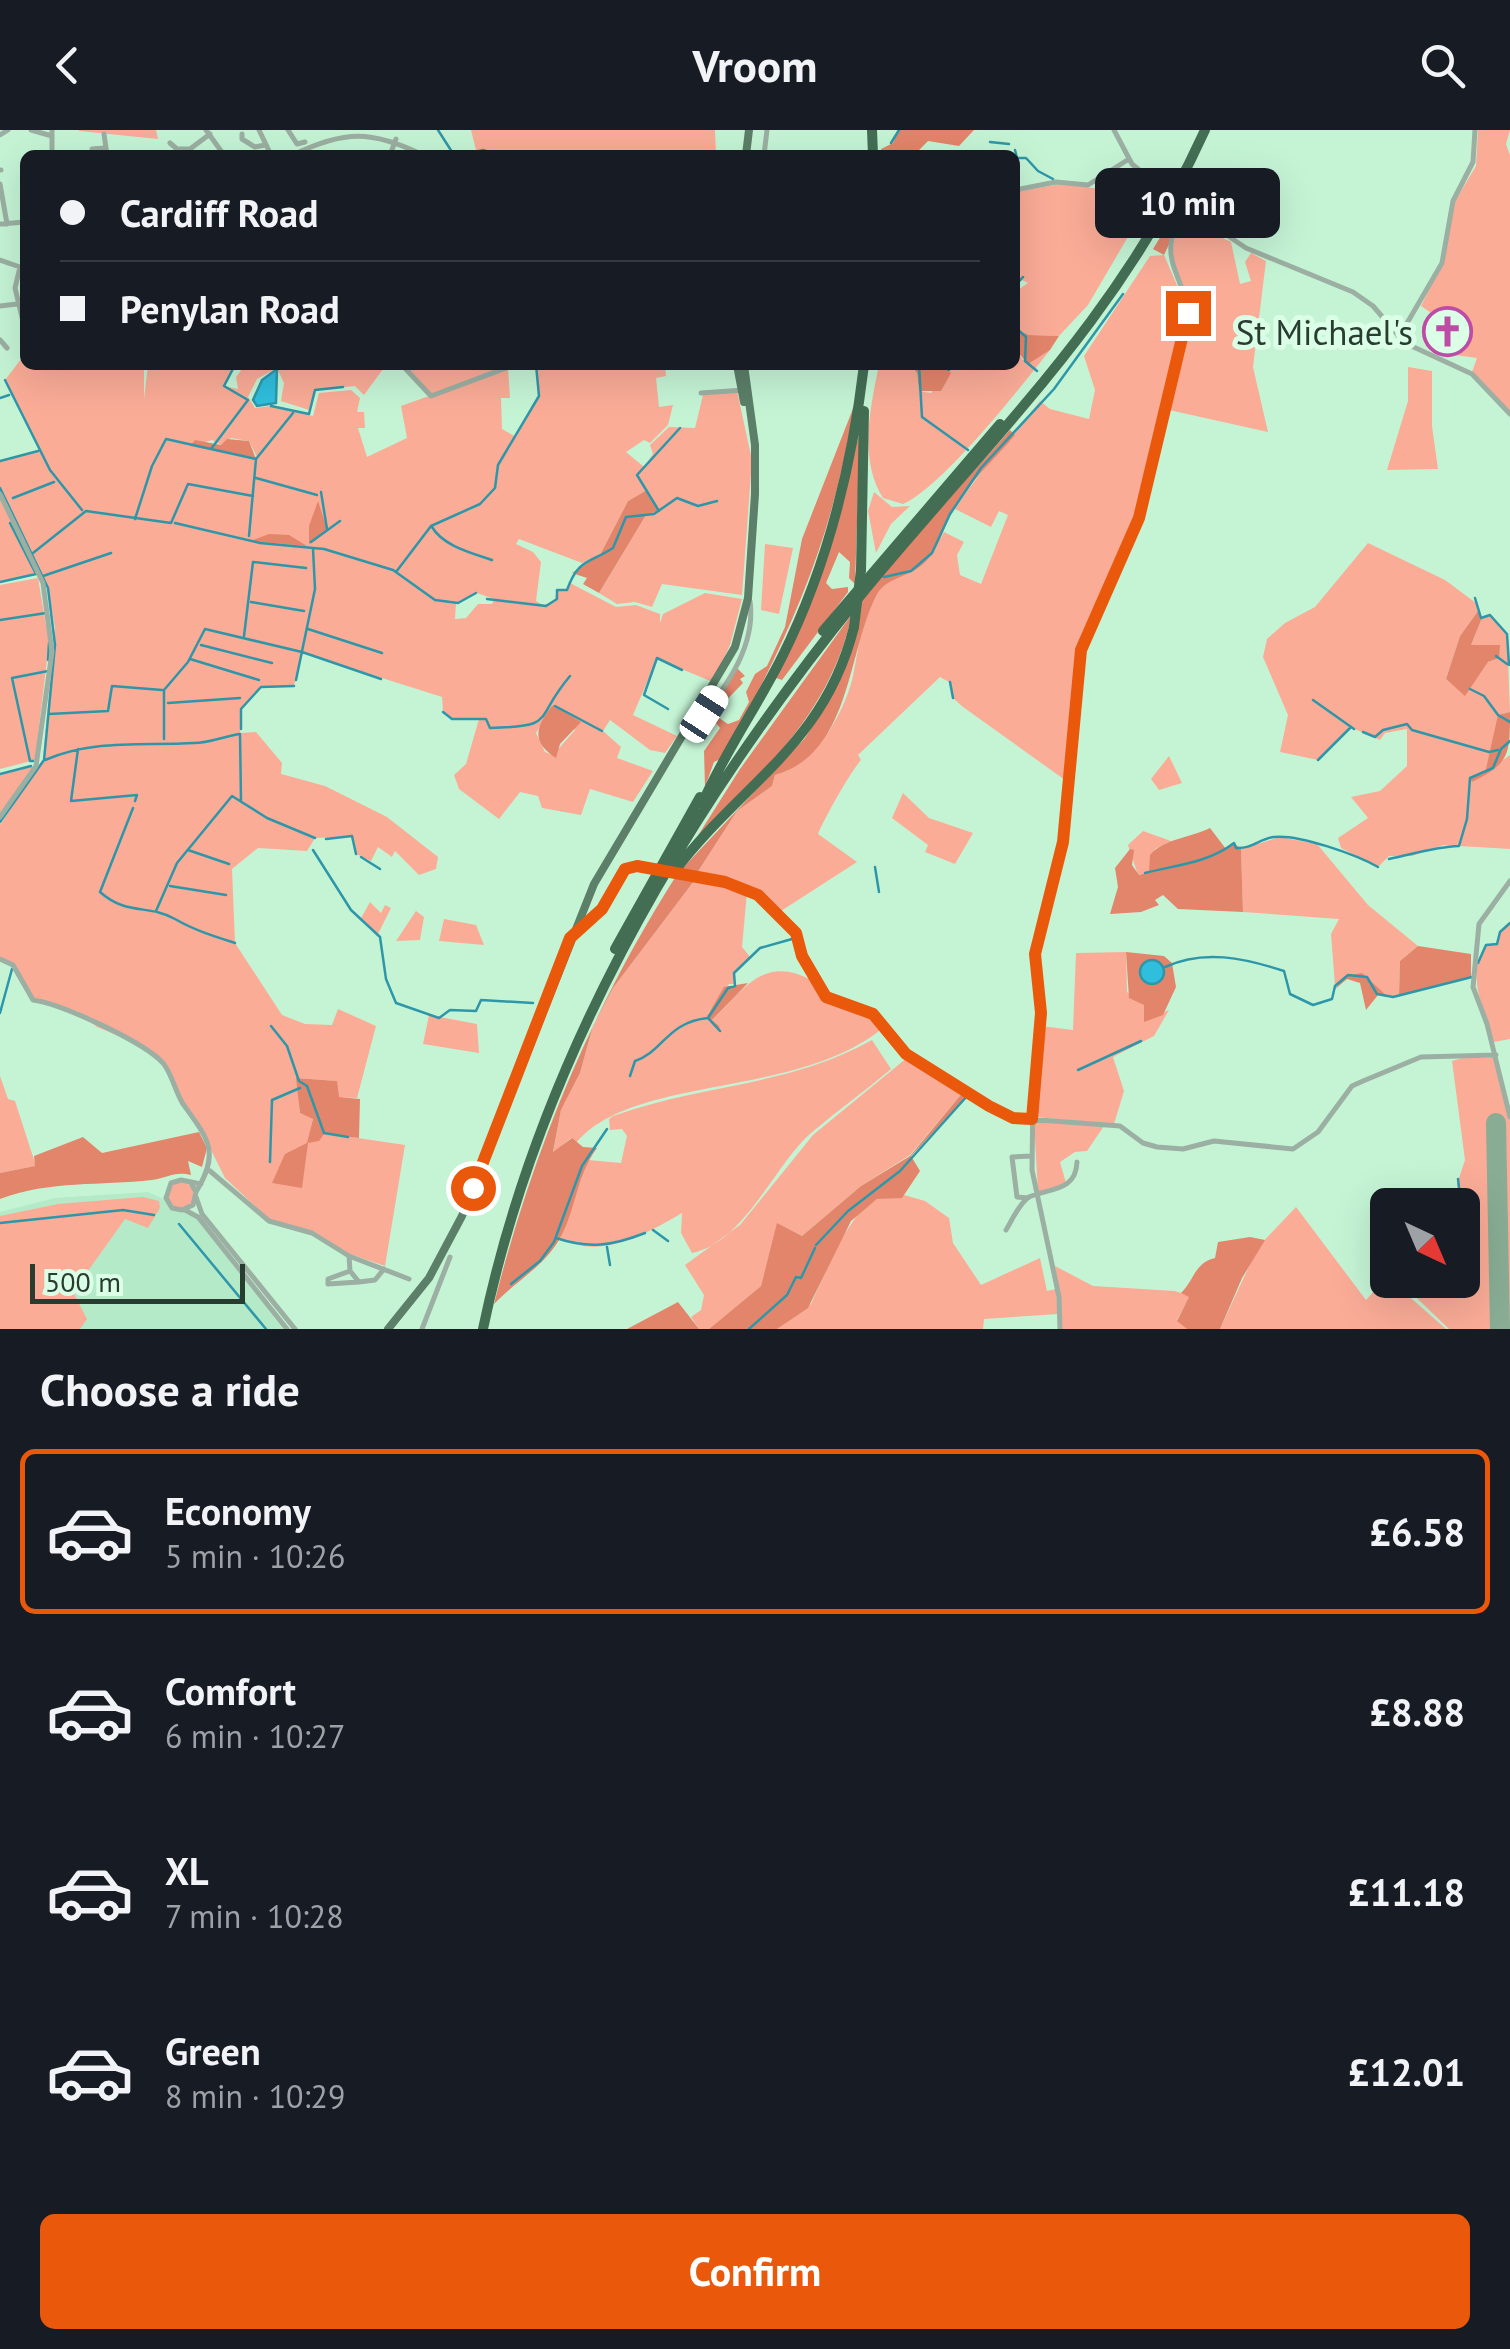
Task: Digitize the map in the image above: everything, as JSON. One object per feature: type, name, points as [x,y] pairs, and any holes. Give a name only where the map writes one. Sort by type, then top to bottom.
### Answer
[{"type":"highway","points":[[702,804],[849,598],[1083,326],[1140,241],[1202,130]]},
{"type":"highway","points":[[618,950],[717,793],[816,652],[946,494],[1058,369],[1103,309],[1166,211],[1202,130]]},
{"type":"highway","points":[[485,1305],[550,1106],[618,950],[702,804],[797,625],[827,545],[850,460],[866,370]]},
{"type":"highway","points":[[618,950],[684,859],[804,735],[835,684],[854,627],[862,570],[867,370]]},
{"type":"highway","points":[[480,1329],[506,1211],[540,1111],[653,875],[754,709]]},
{"type":"highway","points":[[550,1106],[616,972],[684,859]]},
{"type":"main road","points":[[388,1329],[429,1278],[462,1216],[570,938],[618,838],[735,647],[748,594],[752,554],[752,425],[739,370]]},
{"type":"street","points":[[0,135],[8,130]]},
{"type":"street","points":[[31,130],[52,133]]},
{"type":"street","points":[[288,130],[296,144],[305,142]]},
{"type":"street","points":[[1114,130],[1129,159],[1188,210],[1246,248],[1352,292],[1373,306],[1416,351],[1472,374],[1510,414]]},
{"type":"street","points":[[1399,337],[1442,263],[1452,201],[1473,162],[1475,130]]},
{"type":"street","points":[[262,131],[268,150]]},
{"type":"street","points":[[172,149],[194,147],[208,132]]},
{"type":"street","points":[[303,150],[340,132],[396,138],[415,150]]},
{"type":"street","points":[[104,134],[106,150]]},
{"type":"street","points":[[242,134],[242,140],[255,147],[265,144]]},
{"type":"street","points":[[392,150],[396,138]]},
{"type":"street","points":[[91,149],[98,150]]},
{"type":"street","points":[[1020,189],[1056,182],[1088,185],[1129,159]]},
{"type":"street","points":[[0,184],[3,224]]},
{"type":"street","points":[[1060,1329],[1058,1297],[1032,1157],[1041,1013],[1035,954],[1063,842],[1081,650],[1139,518],[1184,338],[1188,313],[1168,251],[1179,221],[1188,210]]},
{"type":"street","points":[[0,260],[20,266],[20,314]]},
{"type":"street","points":[[0,306],[17,304]]},
{"type":"street","points":[[407,370],[431,396],[501,370]]},
{"type":"street","points":[[701,393],[744,390]]},
{"type":"street","points":[[0,494],[43,583],[52,652],[36,766],[0,817]]},
{"type":"street","points":[[570,938],[602,909],[625,869],[646,866],[694,879],[725,882],[758,895],[796,933],[802,956],[826,997],[873,1014],[906,1054],[989,1106],[1013,1118],[1120,1126],[1143,1144],[1157,1147],[1183,1149],[1214,1141],[1293,1149],[1318,1132],[1352,1086],[1421,1058],[1496,1055]]},
{"type":"street","points":[[1510,882],[1479,924],[1474,951],[1474,987],[1496,1055],[1510,1117]]},
{"type":"street","points":[[0,959],[13,965],[33,1000],[77,1011],[97,1027],[141,1045],[160,1060],[211,1151],[210,1172],[185,1210]]},
{"type":"street","points":[[1032,1157],[1027,1153],[1012,1157],[1017,1197],[1037,1196],[1066,1186],[1076,1173],[1076,1162]]},
{"type":"street","points":[[210,1172],[258,1215],[312,1232],[349,1256],[410,1279]]},
{"type":"street","points":[[201,1184],[176,1180],[166,1192],[172,1208],[198,1216],[287,1329]]},
{"type":"street","points":[[191,1184],[202,1214],[295,1329]]},
{"type":"street","points":[[1006,1230],[1028,1198]]},
{"type":"street","points":[[349,1256],[350,1271],[359,1282]]},
{"type":"street","points":[[422,1329],[450,1257]]},
{"type":"street","points":[[350,1271],[328,1279],[328,1284],[375,1280],[384,1269]]},
{"type":"shaded area","points":[[156,130],[158,139],[79,131]]},
{"type":"shaded area","points":[[471,130],[715,130],[716,150],[476,150]]},
{"type":"shaded area","points":[[899,130],[974,130],[959,146],[928,141],[919,150],[881,150],[893,143]]},
{"type":"shaded area","points":[[1478,130],[1510,130],[1506,144],[1510,155],[1510,411],[1472,372],[1477,358],[1455,355],[1435,341],[1443,321],[1421,306],[1444,260],[1452,206],[1476,166]]},
{"type":"shaded area","points":[[1061,184],[1101,189],[1121,211],[1139,218],[1088,305],[1059,336],[1020,331],[1020,289],[1028,283],[1020,282],[1020,191]]},
{"type":"shaded area","points":[[1180,205],[1184,212],[1164,255],[1153,249]]},
{"type":"shaded area","points":[[1190,221],[1231,242],[1240,284],[1251,281],[1245,262],[1251,253],[1266,261],[1253,367],[1268,432],[1169,410],[1190,317],[1173,254],[1174,242]]},
{"type":"shaded area","points":[[1164,255],[1186,306],[1183,335],[1137,518],[1080,645],[1065,780],[963,707],[953,698],[949,682],[940,677],[858,755],[861,760],[818,834],[857,862],[781,911],[757,892],[723,879],[695,876],[737,811],[772,786],[775,775],[802,761],[835,722],[849,691],[867,614],[883,585],[930,550],[944,532],[964,542],[957,555],[960,575],[981,584],[1008,515],[999,511],[991,527],[955,509],[1040,401],[1050,409],[1089,419],[1095,390],[1084,356],[1150,256]]},
{"type":"shaded area","points":[[1020,331],[1059,336],[1050,350],[1028,364],[1020,355]]},
{"type":"shaded area","points":[[1050,350],[939,478],[903,504],[883,498],[875,483],[869,449],[870,414],[878,370],[914,370],[919,391],[931,393],[950,370],[1020,370],[1020,356],[1023,360]]},
{"type":"shaded area","points":[[20,360],[20,370],[144,370],[144,399],[147,370],[232,370],[224,386],[238,389],[236,377],[241,370],[273,370],[257,379],[248,397],[255,408],[271,406],[313,416],[319,393],[351,390],[360,398],[357,412],[364,412],[365,428],[358,428],[367,457],[407,438],[401,406],[502,370],[508,370],[510,398],[501,398],[502,429],[516,437],[538,396],[536,370],[665,370],[666,376],[656,378],[659,407],[673,405],[668,425],[650,443],[644,440],[626,452],[644,467],[653,454],[650,445],[669,427],[695,428],[703,395],[737,391],[752,460],[742,595],[662,584],[652,607],[635,602],[617,604],[599,593],[646,515],[654,513],[647,490],[628,501],[600,555],[582,563],[519,539],[516,544],[533,552],[541,562],[536,601],[543,605],[554,602],[557,590],[567,590],[570,583],[616,607],[636,605],[660,614],[660,623],[663,614],[705,593],[742,599],[730,645],[713,682],[657,659],[633,715],[677,736],[665,753],[650,750],[610,720],[603,731],[621,747],[617,758],[653,771],[633,802],[590,789],[581,815],[542,808],[538,796],[520,792],[499,819],[459,789],[454,775],[466,764],[479,719],[452,719],[443,712],[442,697],[303,653],[294,686],[261,687],[241,710],[240,733],[256,732],[282,763],[281,774],[325,786],[387,817],[438,857],[436,869],[419,875],[395,851],[392,857],[378,847],[371,861],[356,854],[352,837],[315,838],[307,851],[258,848],[232,869],[235,943],[282,1015],[305,1024],[332,1025],[338,1009],[376,1026],[357,1098],[338,1097],[336,1081],[297,1078],[300,1113],[313,1118],[308,1143],[324,1133],[405,1145],[385,1266],[347,1253],[313,1231],[271,1221],[225,1178],[196,1120],[174,1090],[166,1067],[141,1045],[97,1027],[77,1011],[33,1000],[13,965],[0,959],[0,825],[43,760],[55,628],[48,588],[0,488],[0,461],[39,450],[5,380]],"holes":[[[231,438],[249,441],[257,457],[191,446],[212,440],[221,445]],[[477,593],[494,599],[492,604],[478,604],[466,618],[455,619],[456,603]],[[553,705],[575,730],[553,755],[545,752],[536,733]]]},
{"type":"shaded area","points":[[1408,367],[1432,371],[1432,426],[1438,469],[1387,470],[1408,401]]},
{"type":"shaded area","points":[[278,370],[382,370],[364,395],[355,386],[315,390],[309,410],[281,401],[284,383]]},
{"type":"shaded area","points":[[408,370],[498,370],[431,395]]},
{"type":"shaded area","points":[[914,370],[951,373],[941,391],[919,391]]},
{"type":"shaded area","points":[[854,406],[834,502],[805,588],[768,671],[723,758],[714,762],[705,787],[704,751],[720,728],[708,713],[737,668],[745,676],[740,679],[743,683],[713,714],[728,724],[739,720],[749,702],[746,692],[755,674],[767,666],[785,627],[802,539]]},
{"type":"shaded area","points":[[1010,430],[1015,435],[960,500],[928,558],[879,591],[843,700],[818,747],[800,764],[775,775],[772,786],[737,811],[695,876],[680,871],[805,738],[829,701],[863,596]]},
{"type":"shaded area","points":[[860,431],[855,584],[849,578],[850,562],[839,552],[826,583],[832,589],[848,587],[848,592],[782,680],[776,678],[834,533]]},
{"type":"shaded area","points":[[227,439],[249,441],[256,459],[190,446],[195,440],[221,445]]},
{"type":"shaded area","points":[[647,490],[659,511],[646,515],[599,593],[583,584],[587,578],[572,573],[600,555],[628,501]]},
{"type":"shaded area","points":[[874,492],[892,507],[910,506],[891,524],[876,553],[868,511]]},
{"type":"shaded area","points":[[0,497],[36,574],[0,582]]},
{"type":"shaded area","points":[[318,501],[327,529],[309,544],[309,526]]},
{"type":"shaded area","points":[[269,534],[289,535],[307,546],[251,541]]},
{"type":"shaded area","points":[[1368,543],[1445,580],[1476,603],[1478,611],[1460,636],[1446,679],[1465,695],[1488,662],[1499,658],[1491,647],[1471,645],[1482,618],[1490,615],[1507,634],[1510,712],[1499,715],[1485,773],[1510,755],[1510,849],[1443,845],[1412,856],[1389,856],[1378,867],[1341,848],[1338,838],[1368,818],[1351,797],[1380,791],[1407,766],[1407,729],[1385,733],[1380,740],[1350,727],[1318,760],[1280,752],[1288,715],[1263,657],[1267,639],[1285,623],[1315,607]]},
{"type":"shaded area","points":[[765,544],[793,548],[779,614],[761,610]]},
{"type":"shaded area","points":[[38,578],[49,643],[35,760],[0,769],[0,585]]},
{"type":"shaded area","points":[[1478,611],[1482,618],[1471,645],[1500,645],[1499,658],[1488,662],[1465,696],[1446,679],[1460,636]]},
{"type":"shaded area","points":[[852,614],[842,649],[812,710],[770,763],[697,837],[740,769]]},
{"type":"shaded area","points":[[553,705],[581,722],[560,744],[556,758],[542,746],[538,734]]},
{"type":"shaded area","points":[[1510,712],[1505,756],[1494,769],[1472,782],[1470,778],[1485,773],[1498,715]]},
{"type":"shaded area","points":[[1169,756],[1182,783],[1159,790],[1151,779]]},
{"type":"shaded area","points":[[33,768],[0,813],[0,774]]},
{"type":"shaded area","points":[[903,793],[929,818],[973,833],[955,864],[925,852],[928,845],[892,818]]},
{"type":"shaded area","points":[[1210,828],[1226,849],[1234,843],[1241,849],[1243,912],[1178,909],[1163,895],[1155,900],[1159,905],[1141,912],[1110,914],[1118,887],[1115,868],[1130,849],[1134,850],[1132,865],[1139,875],[1149,872],[1150,855],[1156,849]]},
{"type":"shaded area","points":[[1143,831],[1171,841],[1155,849],[1149,872],[1138,875],[1128,845]]},
{"type":"shaded area","points":[[1280,837],[1317,844],[1368,905],[1418,946],[1400,961],[1399,995],[1388,997],[1354,974],[1335,986],[1331,934],[1339,919],[1243,912],[1241,849]]},
{"type":"shaded area","points":[[676,876],[694,881],[613,988],[596,1020],[645,927]]},
{"type":"shaded area","points":[[694,881],[724,883],[747,892],[742,947],[751,958],[734,973],[735,984],[729,984],[708,1013],[712,1020],[755,979],[780,971],[813,981],[834,1004],[884,1027],[849,1050],[808,1066],[636,1106],[602,1121],[576,1143],[571,1138],[553,1153],[561,1110],[580,1073],[593,1026],[613,988]]},
{"type":"shaded area","points":[[370,902],[381,913],[385,905],[391,908],[378,934],[360,920]]},
{"type":"shaded area","points":[[416,911],[424,917],[420,940],[396,941]]},
{"type":"shaded area","points":[[444,919],[476,925],[484,945],[439,941]]},
{"type":"shaded area","points":[[1510,923],[1510,1039],[1494,1042],[1478,992],[1477,968],[1486,945],[1497,944],[1500,932]]},
{"type":"shaded area","points":[[1418,946],[1471,954],[1471,977],[1399,995],[1400,961]]},
{"type":"shaded area","points":[[1126,952],[1127,992],[1144,1005],[1144,1021],[1169,1010],[1154,1036],[1113,1057],[1124,1091],[1114,1124],[1034,1117],[1041,1026],[1073,1030],[1076,953]]},
{"type":"shaded area","points":[[1126,952],[1164,956],[1172,963],[1176,987],[1163,1015],[1144,1022],[1144,1005],[1129,998]]},
{"type":"shaded area","points":[[1362,973],[1388,997],[1378,995],[1366,1010],[1360,983],[1347,979],[1334,990],[1345,976]]},
{"type":"shaded area","points":[[748,983],[712,1020],[720,1031],[707,1016],[724,987]]},
{"type":"shaded area","points":[[429,1015],[477,1024],[479,1053],[423,1044]]},
{"type":"shaded area","points":[[593,1027],[580,1073],[561,1110],[553,1152],[572,1138],[583,1147],[597,1148],[559,1240],[537,1266],[494,1304],[546,1136]]},
{"type":"shaded area","points":[[872,1040],[891,1069],[811,1133],[743,1219],[711,1246],[692,1253],[681,1233],[682,1213],[623,1242],[591,1247],[560,1238],[588,1160],[621,1163],[627,1136],[622,1129],[610,1130],[609,1119],[613,1116],[808,1067]]},
{"type":"shaded area","points":[[908,1057],[964,1091],[910,1155],[861,1186],[802,1236],[778,1224],[761,1286],[709,1329],[699,1329],[691,1317],[701,1310],[704,1295],[685,1265],[740,1225],[813,1135]]},
{"type":"shaded area","points":[[1494,1058],[1510,1121],[1510,1329],[1449,1329],[1417,1298],[1480,1298],[1480,1188],[1458,1188],[1457,1184],[1465,1160],[1452,1061]]},
{"type":"shaded area","points":[[0,1076],[8,1099],[15,1101],[36,1166],[0,1173]]},
{"type":"shaded area","points":[[296,1078],[337,1081],[339,1097],[360,1099],[359,1138],[324,1134],[319,1141],[308,1143],[302,1188],[272,1183],[285,1154],[307,1143],[313,1119],[300,1113]]},
{"type":"shaded area","points":[[964,1091],[970,1093],[911,1156],[920,1171],[902,1198],[877,1199],[851,1221],[808,1308],[777,1329],[709,1329],[761,1286],[777,1223],[802,1236],[861,1186],[910,1156]]},
{"type":"shaded area","points":[[1034,1121],[1104,1126],[1087,1151],[1075,1152],[1060,1162],[1066,1183],[1038,1192]]},
{"type":"shaded area","points":[[199,1132],[207,1148],[202,1167],[188,1161],[191,1175],[57,1186],[0,1199],[0,1173],[35,1166],[34,1156],[83,1137],[102,1153]]},
{"type":"shaded area","points":[[181,1182],[190,1186],[194,1195],[190,1204],[181,1208],[172,1204],[168,1195],[172,1186]]},
{"type":"shaded area","points":[[148,1192],[190,1211],[287,1329],[0,1329],[0,1212],[55,1198]]},
{"type":"shaded area","points":[[904,1195],[925,1201],[949,1218],[953,1243],[981,1285],[1040,1258],[1047,1291],[1056,1289],[1058,1314],[984,1319],[983,1329],[777,1329],[811,1304],[839,1242],[858,1214],[877,1199]]},
{"type":"shaded area","points":[[143,1197],[159,1201],[160,1208],[148,1228],[125,1219],[73,1292],[87,1319],[80,1329],[0,1329],[0,1216],[58,1204]]},
{"type":"shaded area","points":[[1296,1207],[1366,1300],[1370,1296],[1411,1298],[1446,1329],[1220,1329],[1258,1247]]},
{"type":"shaded area","points":[[1250,1237],[1265,1240],[1242,1278],[1220,1329],[1187,1329],[1177,1321],[1189,1297],[1181,1293],[1198,1268],[1215,1258],[1218,1242]]},
{"type":"shaded area","points":[[1055,1266],[1093,1286],[1175,1291],[1190,1296],[1177,1320],[1187,1329],[1062,1329]]},
{"type":"shaded area","points":[[678,1302],[699,1329],[627,1329]]},
{"type":"water","points":[[277,370],[276,403],[257,406],[253,400],[262,380]]},
{"type":"water","points":[[1147,960],[1157,960],[1164,972],[1157,984],[1147,984],[1140,977],[1140,967]]},
{"type":"waterway","points":[[438,130],[451,150]]},
{"type":"waterway","points":[[891,143],[899,130]]},
{"type":"waterway","points":[[990,142],[1009,144]]},
{"type":"waterway","points":[[1020,158],[1026,158],[1053,179]]},
{"type":"waterway","points":[[1020,280],[1023,277]]},
{"type":"waterway","points":[[884,577],[911,571],[932,553],[950,514],[981,468],[1054,389],[1123,294]]},
{"type":"waterway","points":[[1020,332],[1026,337],[1025,361],[1037,371]]},
{"type":"waterway","points":[[211,449],[248,400],[224,386],[232,370]]},
{"type":"waterway","points":[[396,572],[431,526],[480,504],[495,488],[498,465],[539,396],[536,370]]},
{"type":"waterway","points":[[919,370],[922,417],[968,450]]},
{"type":"waterway","points":[[5,380],[50,470],[82,510]]},
{"type":"waterway","points":[[271,406],[309,414],[315,390],[343,387]]},
{"type":"waterway","points":[[0,398],[9,395]]},
{"type":"waterway","points":[[249,536],[256,459],[293,413]]},
{"type":"waterway","points":[[659,511],[637,475],[680,428]]},
{"type":"waterway","points":[[135,519],[152,466],[166,439],[256,459]]},
{"type":"waterway","points":[[0,461],[38,451]]},
{"type":"waterway","points":[[256,478],[317,495]]},
{"type":"waterway","points":[[13,498],[54,482]]},
{"type":"waterway","points":[[33,553],[86,511],[171,523],[188,484],[253,496]]},
{"type":"waterway","points":[[0,488],[48,588],[55,645],[44,760],[0,822]]},
{"type":"waterway","points":[[321,492],[327,529]]},
{"type":"waterway","points":[[487,599],[546,606],[557,599],[557,590],[567,590],[580,567],[613,548],[626,517],[654,514],[677,498],[698,506],[717,501]]},
{"type":"waterway","points":[[311,542],[340,521]]},
{"type":"waterway","points":[[0,582],[36,574],[10,523]]},
{"type":"waterway","points":[[175,523],[260,543],[324,549],[393,570],[435,600],[458,603],[476,593]]},
{"type":"waterway","points":[[432,527],[451,544],[492,560]]},
{"type":"waterway","points":[[296,680],[315,589],[313,549]]},
{"type":"waterway","points":[[43,576],[111,553]]},
{"type":"waterway","points":[[244,636],[253,562],[306,568]]},
{"type":"waterway","points":[[1475,598],[1481,618],[1490,615],[1507,634],[1509,665]]},
{"type":"waterway","points":[[251,602],[304,611]]},
{"type":"waterway","points":[[0,620],[46,613]]},
{"type":"waterway","points":[[164,739],[164,690],[188,662],[205,629],[302,652],[381,679]]},
{"type":"waterway","points":[[308,629],[382,653]]},
{"type":"waterway","points":[[48,660],[49,643]]},
{"type":"waterway","points":[[201,645],[272,663]]},
{"type":"waterway","points":[[1496,656],[1507,664]]},
{"type":"waterway","points":[[668,709],[644,695],[657,658],[682,670]]},
{"type":"waterway","points":[[190,659],[259,680]]},
{"type":"waterway","points":[[33,761],[12,678],[48,671]]},
{"type":"waterway","points":[[443,712],[452,719],[486,719],[490,728],[535,723],[570,676]]},
{"type":"waterway","points":[[950,682],[953,698]]},
{"type":"waterway","points":[[49,714],[108,711],[112,686],[162,690]]},
{"type":"waterway","points":[[241,729],[241,709],[261,687],[294,686]]},
{"type":"waterway","points":[[1470,689],[1484,696],[1498,715],[1510,722]]},
{"type":"waterway","points":[[168,703],[240,698]]},
{"type":"waterway","points":[[1313,700],[1354,729]]},
{"type":"waterway","points":[[555,706],[602,731]]},
{"type":"waterway","points":[[1363,732],[1375,737],[1383,730],[1407,724],[1412,730],[1489,752],[1498,750]]},
{"type":"waterway","points":[[1318,760],[1351,727]]},
{"type":"waterway","points":[[45,760],[100,746],[200,743],[240,734],[241,800]]},
{"type":"waterway","points":[[1389,859],[1459,846],[1467,819],[1470,778],[1493,768],[1501,749],[1510,741]]},
{"type":"waterway","points":[[78,749],[71,801],[137,795],[135,801]]},
{"type":"waterway","points":[[0,774],[31,766]]},
{"type":"waterway","points":[[156,911],[177,863],[232,796],[267,818],[315,838]]},
{"type":"waterway","points":[[133,808],[100,892],[119,904],[165,915],[235,943]]},
{"type":"waterway","points":[[326,839],[352,836],[356,854]]},
{"type":"waterway","points":[[1145,873],[1203,859],[1234,843],[1236,848],[1242,848],[1274,837],[1328,846],[1378,867]]},
{"type":"waterway","points":[[188,850],[229,864]]},
{"type":"waterway","points":[[313,850],[351,910],[380,937],[386,979],[396,1003],[439,1018],[450,1010],[476,1011],[481,1000],[533,1003]]},
{"type":"waterway","points":[[361,857],[380,869]]},
{"type":"waterway","points":[[875,867],[879,892]]},
{"type":"waterway","points":[[170,886],[226,895]]},
{"type":"waterway","points":[[1478,963],[1486,945],[1497,944],[1500,932],[1510,923]]},
{"type":"waterway","points":[[630,1076],[635,1061],[674,1031],[708,1018],[728,988],[735,986],[734,973],[760,948],[792,939]]},
{"type":"waterway","points":[[1165,967],[1209,957],[1254,962],[1284,971],[1290,994],[1313,1005],[1332,999],[1335,986],[1348,975],[1367,977],[1377,994],[1393,997],[1472,977]]},
{"type":"waterway","points":[[0,1013],[12,969]]},
{"type":"waterway","points":[[708,1018],[720,1031]]},
{"type":"waterway","points":[[271,1026],[287,1046],[299,1081],[307,1086],[324,1133],[348,1137]]},
{"type":"waterway","points":[[1078,1070],[1141,1041]]},
{"type":"waterway","points":[[270,1162],[272,1100],[300,1088]]},
{"type":"waterway","points":[[816,1245],[848,1211],[900,1171],[968,1095]]},
{"type":"waterway","points":[[511,1284],[540,1261],[554,1242],[582,1166],[607,1129]]},
{"type":"waterway","points":[[1458,1179],[1459,1188]]},
{"type":"waterway","points":[[0,1223],[123,1210],[154,1215]]},
{"type":"waterway","points":[[179,1224],[266,1329]]},
{"type":"waterway","points":[[653,1230],[668,1241]]},
{"type":"waterway","points":[[556,1238],[600,1244],[645,1233]]},
{"type":"waterway","points":[[607,1247],[610,1265]]},
{"type":"waterway","points":[[749,1329],[787,1295],[796,1277],[801,1278],[815,1248]]},
{"type":"runway","points":[[1496,1123],[1500,1329]]},
{"type":"place","name":"St Michael's","points":[[1448,332]]},
{"type":"route","points":[[473,1188],[570,938],[602,909],[625,869],[637,866],[725,882],[758,895],[796,933],[802,956],[826,997],[873,1014],[906,1054],[989,1106],[1013,1118],[1032,1119],[1041,1013],[1035,954],[1063,842],[1081,650],[1139,518],[1188,313]]}]
